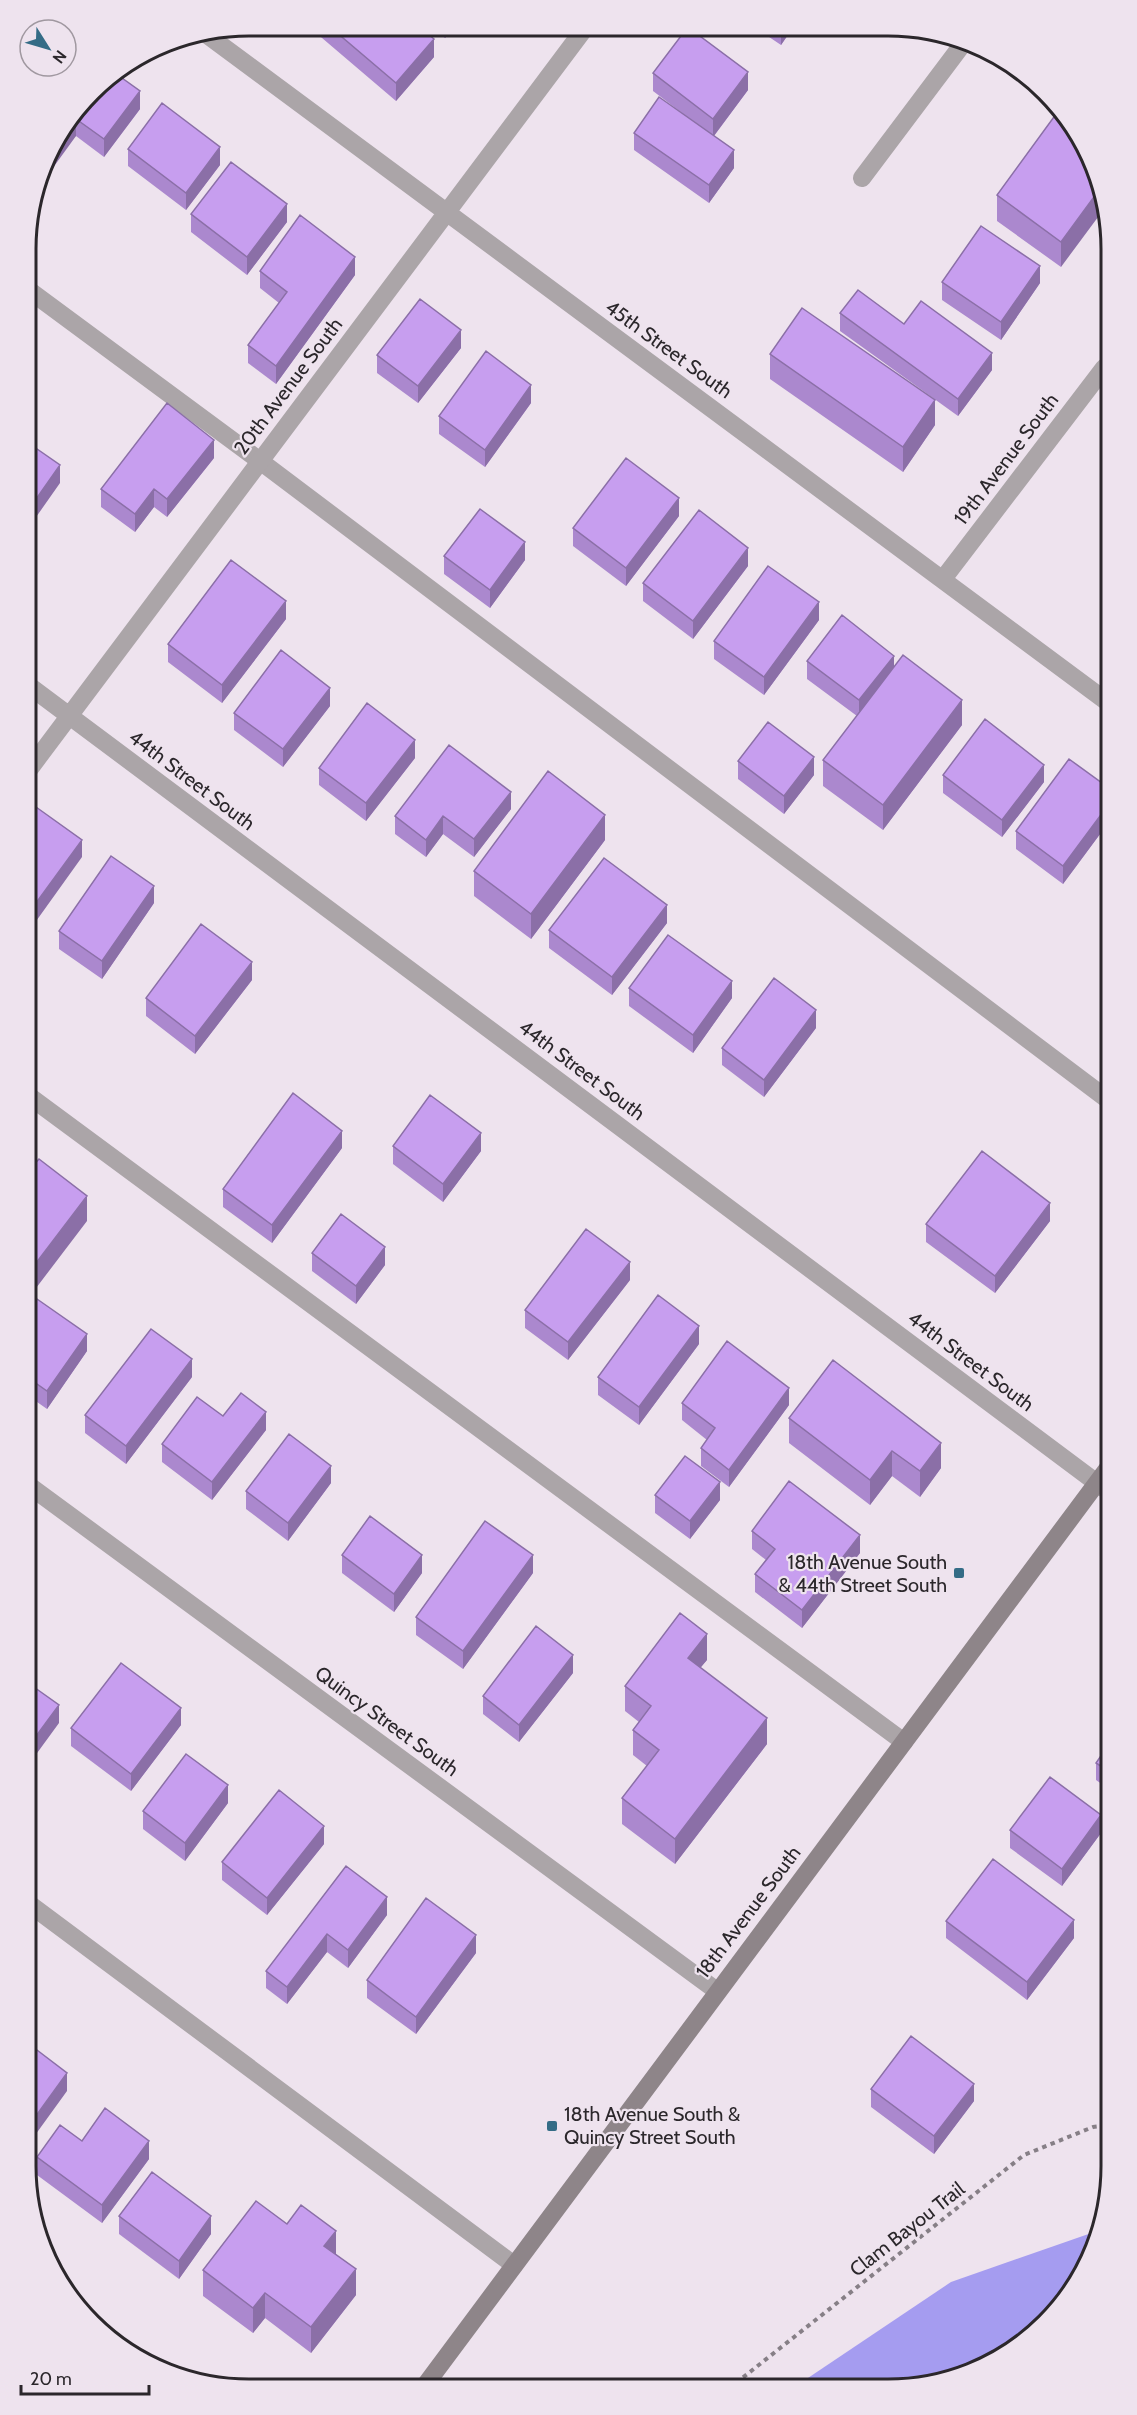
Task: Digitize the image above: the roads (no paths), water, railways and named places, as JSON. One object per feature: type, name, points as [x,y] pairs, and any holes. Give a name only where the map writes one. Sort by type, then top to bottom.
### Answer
[{"type":"street","name":"20th Avenue South","points":[[36,760],[579,36]]},
{"type":"street","name":"45th Street South","points":[[213,39],[1101,697]]},
{"type":"street","points":[[862,178],[960,48]]},
{"type":"street","points":[[36,295],[260,461],[1101,1094]]},
{"type":"street","name":"19th Avenue South","points":[[943,579],[1101,372]]},
{"type":"street","name":"44th Street South","points":[[36,691],[1101,1487]]},
{"type":"street","points":[[36,1101],[904,1742]]},
{"type":"street","name":"Quincy Street South","points":[[36,1491],[717,1991]]},
{"type":"street","name":"18th Avenue South","points":[[430,2379],[904,1742],[1101,1491]]},
{"type":"street","points":[[36,1909],[514,2265]]},
{"type":"place","name":"18th Avenue South & 44th Street South","points":[[959,1573]]},
{"type":"place","name":"18th Avenue South & Quincy Street South","points":[[552,2126]]}]
